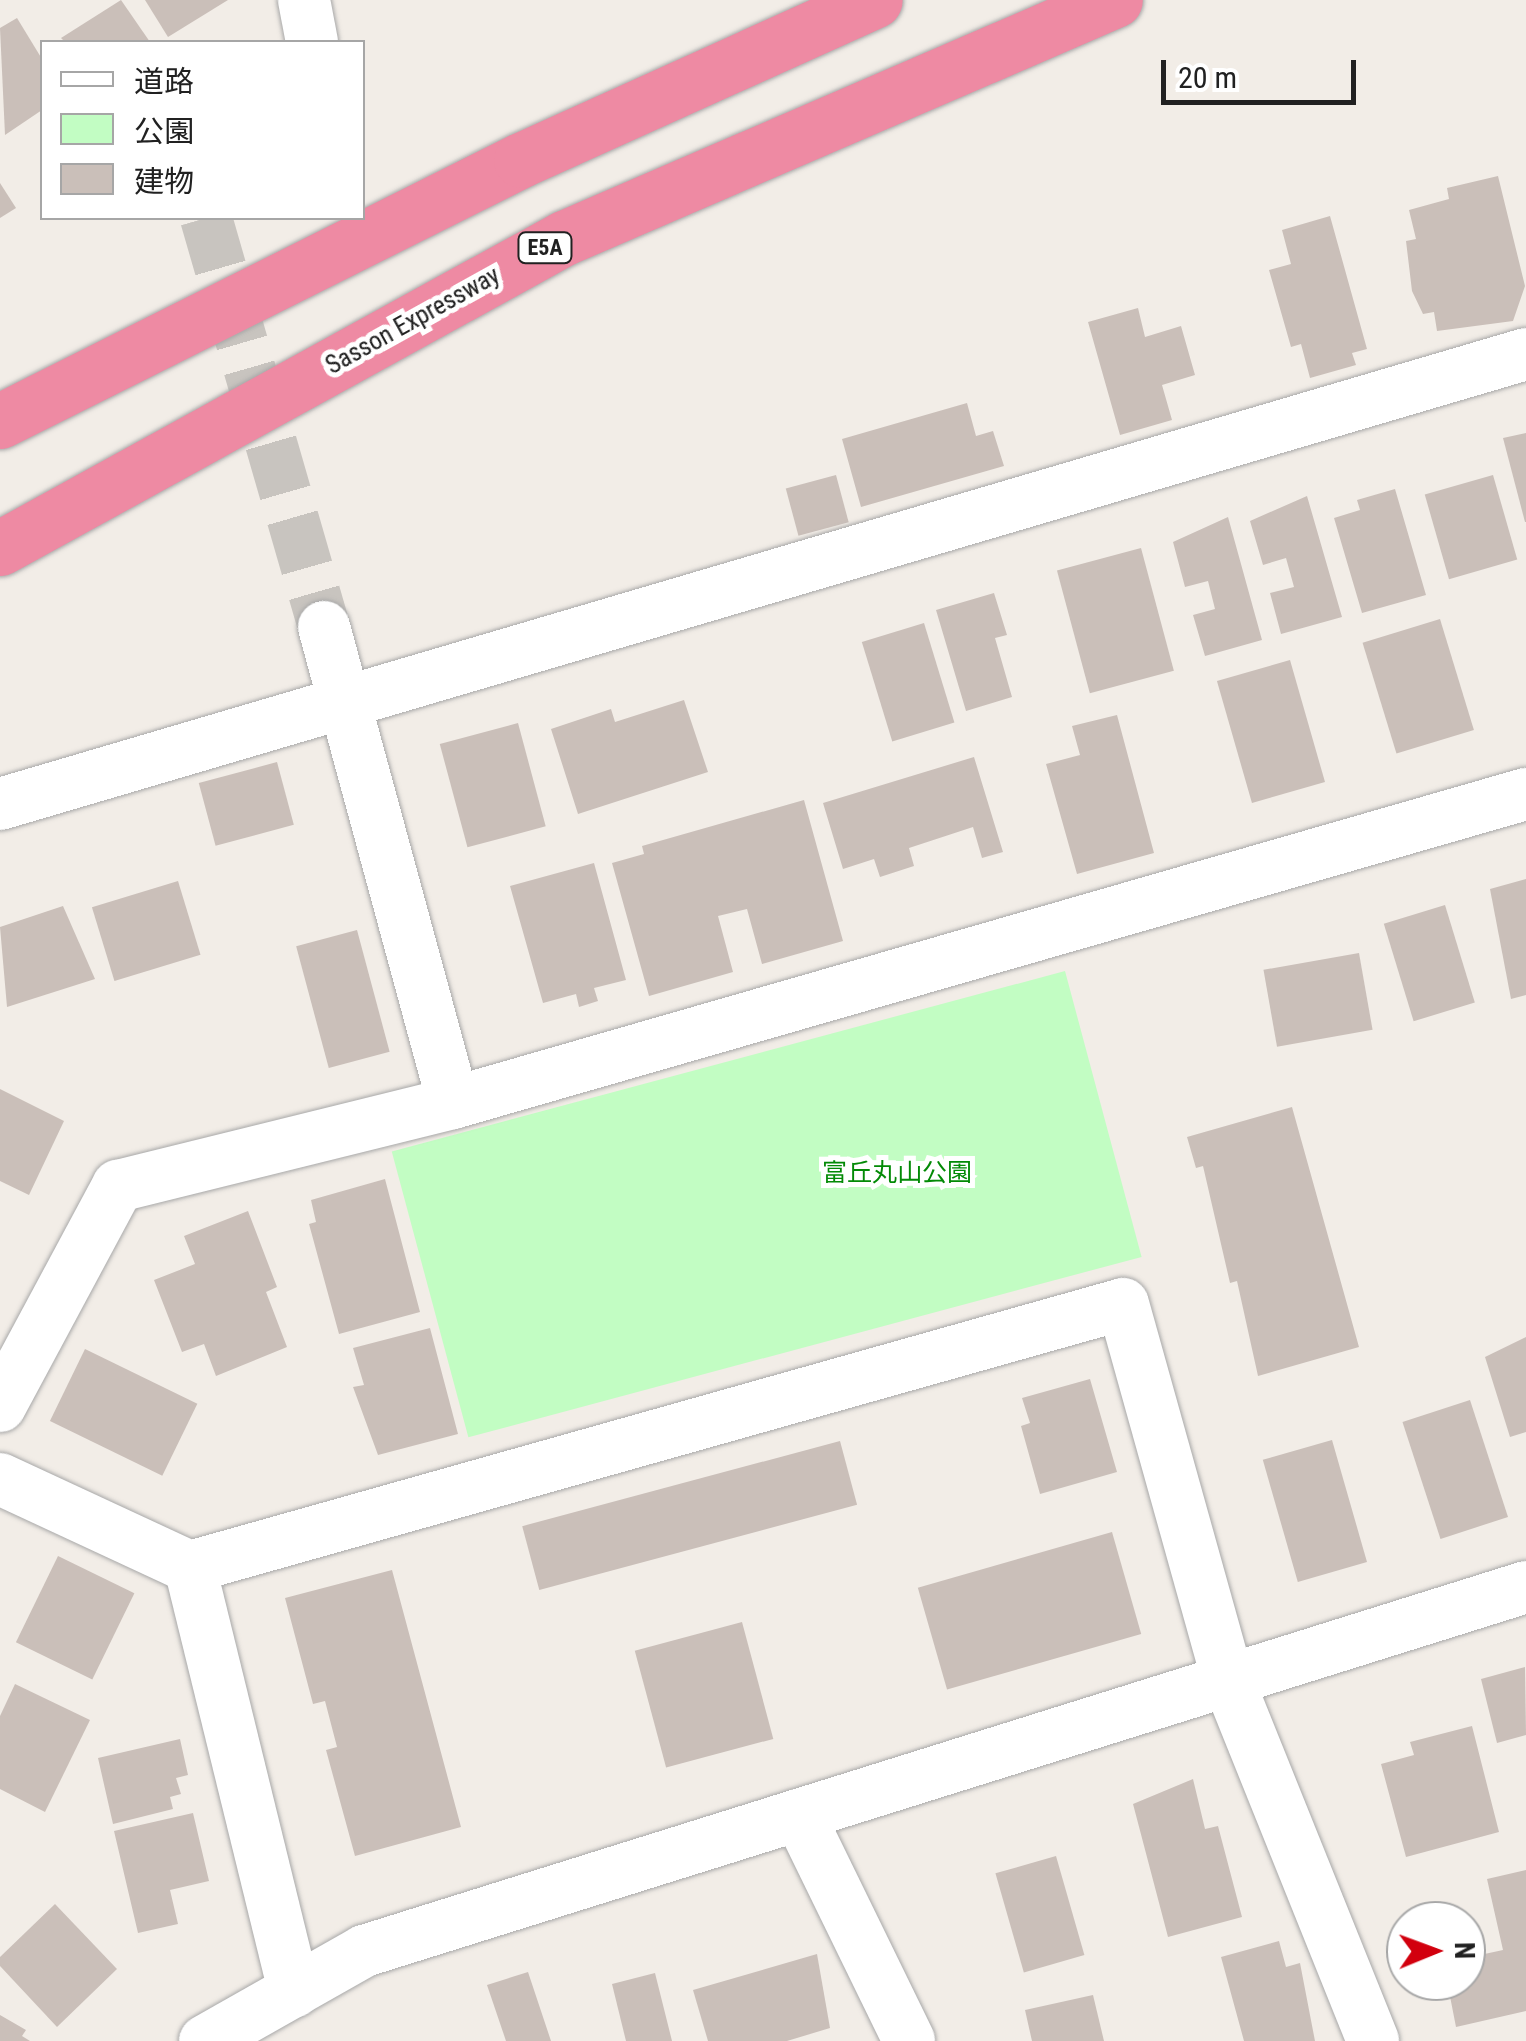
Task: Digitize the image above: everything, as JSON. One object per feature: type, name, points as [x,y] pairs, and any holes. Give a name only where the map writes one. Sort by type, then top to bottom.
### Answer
[{"type":"highway","points":[[0,421],[521,160],[876,0]]},
{"type":"highway","name":"Sasson Expressway","points":[[0,548],[564,238],[1115,0]]},
{"type":"street","points":[[304,0],[312,40]]},
{"type":"street","points":[[0,804],[1526,354]]},
{"type":"street","points":[[324,628],[453,1103]]},
{"type":"street","points":[[0,1406],[118,1186],[453,1103],[1526,794]]},
{"type":"street","points":[[0,1480],[190,1568],[1122,1304],[1228,1680],[1374,2041]]},
{"type":"street","points":[[190,1568],[294,1991]]},
{"type":"street","points":[[206,2041],[364,1952],[1526,1587]]},
{"type":"street","points":[[798,1815],[909,2041]]},
{"type":"green space","name":"富丘丸山公園","points":[[1065,971],[1142,1257],[468,1437],[392,1151]]},
{"type":"building","points":[[121,0],[149,40],[63,40]]},
{"type":"building","points":[[145,0],[228,0],[168,37]]},
{"type":"building","points":[[17,18],[40,56],[40,111],[5,135],[0,28]]},
{"type":"building","points":[[1498,176],[1525,286],[1513,321],[1437,331],[1434,312],[1423,314],[1412,291],[1406,241],[1416,239],[1409,210],[1449,199],[1447,188]]},
{"type":"building","points":[[0,183],[16,208],[0,218]]},
{"type":"building","points":[[1330,216],[1367,349],[1352,353],[1356,365],[1310,378],[1301,344],[1291,347],[1269,270],[1291,264],[1282,230]]},
{"type":"building","points":[[1138,308],[1145,337],[1181,326],[1195,375],[1162,385],[1172,420],[1120,435],[1088,322]]},
{"type":"building","points":[[967,403],[976,436],[993,431],[1004,466],[861,507],[842,439]]},
{"type":"building","points":[[1526,433],[1526,522],[1525,522],[1503,438]]},
{"type":"building","points":[[836,475],[849,522],[798,536],[786,488]]},
{"type":"building","points":[[1493,475],[1517,560],[1449,579],[1425,495]]},
{"type":"building","points":[[1395,489],[1426,595],[1362,613],[1334,518],[1360,510],[1357,500]]},
{"type":"building","points":[[1307,496],[1342,617],[1281,634],[1270,593],[1294,587],[1286,558],[1263,565],[1250,521]]},
{"type":"building","points":[[1228,517],[1262,640],[1205,656],[1193,615],[1215,609],[1208,581],[1185,587],[1173,542]]},
{"type":"building","points":[[1141,548],[1174,671],[1090,693],[1057,571]]},
{"type":"building","points":[[994,593],[1007,635],[995,638],[1012,697],[966,711],[936,610]]},
{"type":"building","points":[[1440,619],[1474,730],[1396,754],[1363,643]]},
{"type":"building","points":[[924,623],[954,722],[892,741],[862,642]]},
{"type":"building","points":[[1290,660],[1325,782],[1252,803],[1217,681]]},
{"type":"building","points":[[684,700],[708,772],[578,814],[551,729],[611,709],[615,722]]},
{"type":"building","points":[[1117,715],[1154,853],[1077,874],[1046,764],[1080,755],[1072,726]]},
{"type":"building","points":[[518,723],[546,826],[467,847],[440,744]]},
{"type":"building","points":[[974,757],[1003,852],[982,858],[973,827],[909,848],[914,866],[880,877],[874,859],[843,869],[823,803]]},
{"type":"building","points":[[277,762],[294,825],[216,846],[199,783]]},
{"type":"building","points":[[804,800],[843,941],[762,964],[747,909],[718,916],[733,972],[649,996],[612,863],[644,854],[642,846]]},
{"type":"building","points":[[594,863],[626,980],[594,988],[598,1001],[579,1007],[576,994],[543,1003],[510,886]]},
{"type":"building","points":[[1526,879],[1526,995],[1511,999],[1490,889]]},
{"type":"building","points":[[178,881],[201,955],[114,981],[92,907]]},
{"type":"building","points":[[1445,905],[1475,1003],[1414,1021],[1384,924]]},
{"type":"building","points":[[63,906],[95,979],[7,1007],[0,927]]},
{"type":"building","points":[[357,930],[390,1052],[329,1068],[296,946]]},
{"type":"building","points":[[1359,953],[1373,1030],[1277,1047],[1263,970]]},
{"type":"building","points":[[0,1089],[64,1121],[29,1195],[0,1181]]},
{"type":"building","points":[[1292,1107],[1359,1347],[1258,1376],[1237,1281],[1230,1283],[1203,1166],[1196,1168],[1187,1137]]},
{"type":"building","points":[[385,1179],[420,1312],[339,1334],[309,1224],[316,1222],[311,1200]]},
{"type":"building","points":[[248,1211],[277,1287],[266,1292],[287,1347],[216,1376],[204,1344],[182,1352],[154,1280],[195,1264],[184,1236]]},
{"type":"building","points":[[430,1328],[458,1434],[378,1455],[353,1387],[364,1385],[353,1348]]},
{"type":"building","points":[[1526,1337],[1526,1432],[1510,1437],[1485,1357]]},
{"type":"building","points":[[85,1349],[197,1404],[162,1476],[50,1421]]},
{"type":"building","points":[[1090,1379],[1117,1472],[1040,1494],[1021,1426],[1030,1423],[1022,1398]]},
{"type":"building","points":[[1470,1400],[1508,1517],[1440,1539],[1402,1422]]},
{"type":"building","points":[[1332,1440],[1367,1562],[1298,1582],[1263,1460]]},
{"type":"building","points":[[840,1441],[857,1505],[539,1590],[522,1526]]},
{"type":"building","points":[[1112,1532],[1141,1634],[947,1690],[918,1588]]},
{"type":"building","points":[[58,1556],[134,1593],[92,1680],[16,1642]]},
{"type":"building","points":[[392,1570],[461,1827],[355,1856],[326,1750],[337,1747],[325,1701],[313,1704],[285,1598]]},
{"type":"building","points":[[742,1622],[773,1739],[666,1768],[635,1651]]},
{"type":"building","points":[[1525,1667],[1526,1735],[1497,1743],[1481,1679]]},
{"type":"building","points":[[15,1684],[90,1720],[45,1812],[0,1789],[0,1716]]},
{"type":"building","points":[[1472,1726],[1499,1832],[1406,1857],[1381,1764],[1414,1755],[1410,1742]]},
{"type":"building","points":[[180,1739],[188,1775],[176,1778],[181,1794],[170,1797],[173,1809],[113,1824],[98,1758]]},
{"type":"building","points":[[1193,1779],[1205,1829],[1218,1826],[1242,1917],[1168,1937],[1133,1804]]},
{"type":"building","points":[[193,1813],[209,1881],[170,1890],[178,1924],[138,1933],[114,1831]]},
{"type":"building","points":[[1056,1856],[1084,1955],[1024,1972],[995,1873]]},
{"type":"building","points":[[1526,1870],[1526,2011],[1456,2027],[1451,2001],[1486,2001],[1486,1954],[1503,1950],[1487,1879]]},
{"type":"building","points":[[55,1904],[117,1969],[57,2027],[0,1966],[0,1957]]},
{"type":"building","points":[[1279,1941],[1286,1967],[1300,1963],[1315,2041],[1244,2041],[1221,1957]]},
{"type":"building","points":[[817,1954],[830,2028],[787,2041],[708,2041],[693,1990]]},
{"type":"building","points":[[528,1972],[551,2041],[506,2041],[487,1985]]},
{"type":"building","points":[[655,1973],[672,2041],[626,2041],[612,1984]]},
{"type":"building","points":[[1093,1995],[1104,2041],[1032,2041],[1025,2010]]},
{"type":"building","points":[[0,2015],[26,2030],[22,2036],[30,2041],[0,2041]]},
{"type":"tunnel","points":[[207,220],[324,627]]}]
